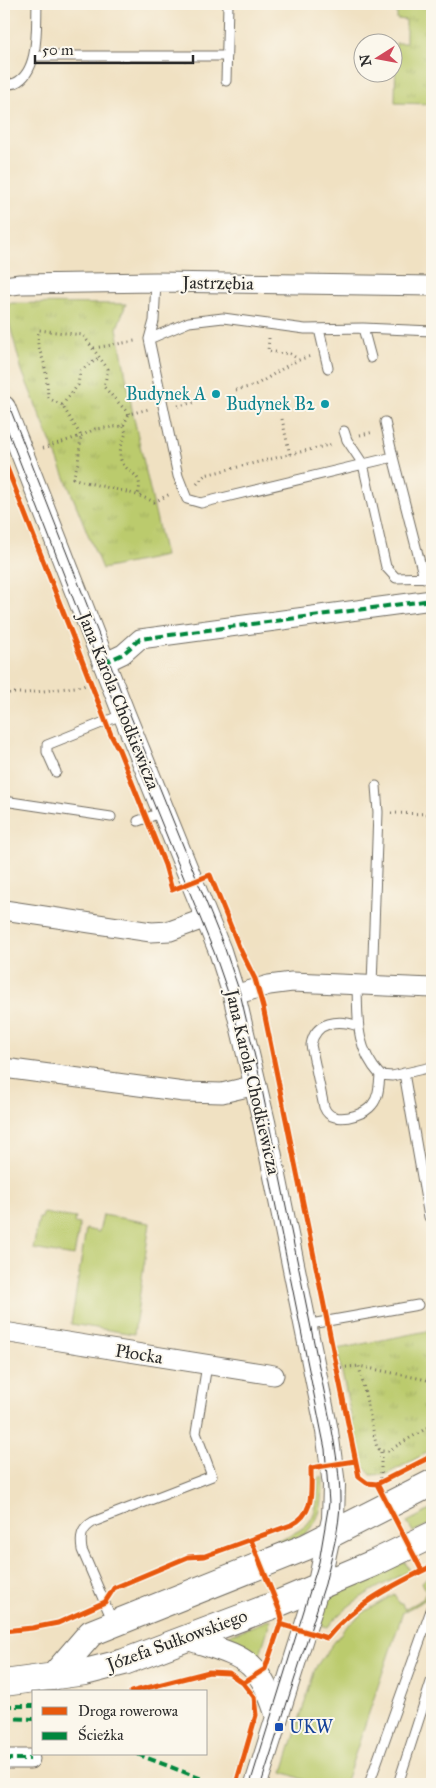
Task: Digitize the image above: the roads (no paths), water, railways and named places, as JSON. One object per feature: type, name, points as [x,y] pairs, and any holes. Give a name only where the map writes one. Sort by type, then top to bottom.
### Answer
[{"type":"main road","name":"Józefa Sułkowskiego","points":[[102,1629],[290,1554],[432,1483]]},
{"type":"main road","name":"Józefa Sułkowskiego","points":[[4,1684],[85,1672],[124,1662],[318,1587],[432,1535]]},
{"type":"main road","points":[[53,1677],[102,1629]]},
{"type":"street","name":"Jastrzębia","points":[[4,286],[20,284],[156,282],[432,286]]},
{"type":"street","name":"Jana Karola Chodkiewicza","points":[[5,415],[220,951],[234,995],[256,1086],[327,1432],[333,1472],[334,1504],[329,1536],[318,1587],[256,1784]]},
{"type":"street","points":[[104,663],[123,654],[140,639],[432,600]]},
{"type":"street","points":[[4,910],[151,932],[170,931],[206,918]]},
{"type":"street","points":[[234,995],[258,988],[292,982],[432,988]]},
{"type":"street","points":[[4,1068],[184,1092],[222,1093],[256,1086]]},
{"type":"street","name":"Płocka","points":[[4,1332],[274,1375]]},
{"type":"street","points":[[186,1638],[239,1657],[254,1667],[268,1689],[277,1717]]},
{"type":"street","points":[[4,1760],[30,1759]]},
{"type":"lane","points":[[4,85],[16,83],[28,72],[34,56],[37,4]]},
{"type":"lane","points":[[226,81],[228,4]]},
{"type":"lane","points":[[34,56],[227,56]]},
{"type":"lane","points":[[156,282],[154,321],[149,339],[178,476],[187,499],[202,503],[393,457]]},
{"type":"lane","points":[[149,339],[189,322],[223,318],[305,329],[362,328],[432,331]]},
{"type":"lane","points":[[362,328],[371,358]]},
{"type":"lane","points":[[319,329],[328,368]]},
{"type":"lane","points":[[344,431],[347,440],[363,464],[386,567],[396,578],[428,578],[393,457],[385,422]]},
{"type":"lane","points":[[56,772],[47,752],[47,745],[124,714]]},
{"type":"lane","points":[[358,1026],[348,1022],[332,1023],[321,1027],[312,1036],[311,1045],[324,1107],[327,1113],[334,1118],[342,1118],[365,1112],[377,1097],[380,1075],[363,1049],[358,1026],[365,985],[378,812],[376,786]]},
{"type":"lane","points":[[4,801],[111,817]]},
{"type":"lane","points":[[138,820],[163,812]]},
{"type":"lane","points":[[380,1075],[392,1076],[432,1067]]},
{"type":"lane","points":[[404,1073],[429,1217],[432,1216]]},
{"type":"lane","points":[[305,1325],[418,1305]]},
{"type":"lane","points":[[102,1629],[82,1550],[80,1538],[83,1530],[93,1522],[212,1476],[196,1433],[208,1365]]},
{"type":"lane","points":[[369,1784],[432,1610]]},
{"type":"lane","points":[[398,1784],[432,1679]]},
{"type":"tram line","points":[[4,393],[129,712],[225,949],[240,993],[258,1070],[332,1430],[340,1491],[340,1511],[335,1542],[325,1584],[261,1784]]},
{"type":"tram line","points":[[4,421],[138,765],[214,952],[232,1004],[259,1123],[325,1449],[329,1503],[319,1562],[250,1784]]},
{"type":"place","name":"Budynek A","points":[[216,394]]},
{"type":"place","name":"Budynek B2","points":[[325,404]]},
{"type":"place","name":"UKW","points":[[279,1727]]}]
